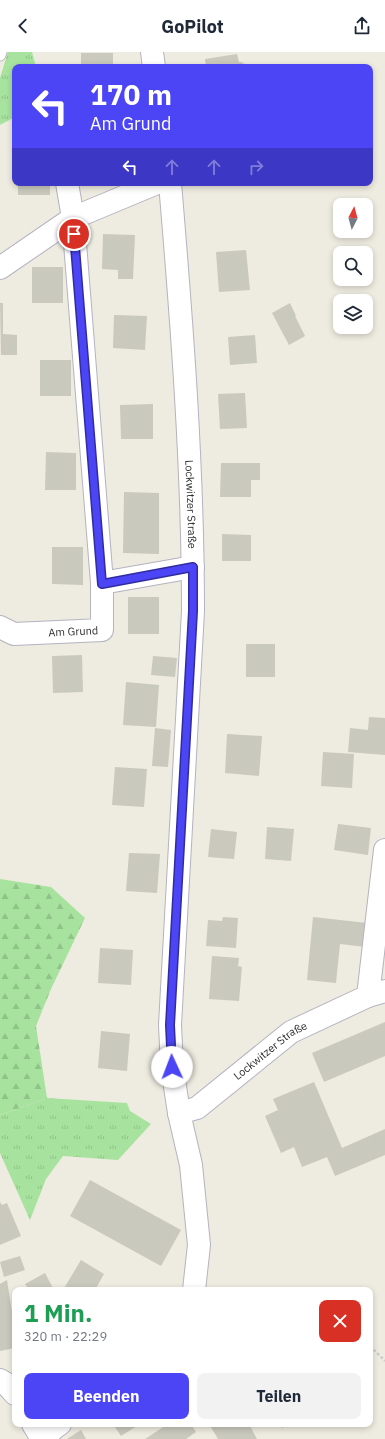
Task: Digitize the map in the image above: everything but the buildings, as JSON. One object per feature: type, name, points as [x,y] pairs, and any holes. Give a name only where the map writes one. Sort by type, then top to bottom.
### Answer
[{"type":"street","points":[[152,52],[154,64]]},
{"type":"street","name":"Am Grund","points":[[0,627],[14,634],[102,630],[102,584],[73,218],[68,186]]},
{"type":"street","points":[[0,268],[73,218],[150,186]]},
{"type":"street","name":"Lockwitzer Straße","points":[[170,186],[183,340],[193,567],[193,619],[170,1025],[172,1067],[179,1113],[191,1165],[199,1245],[194,1287]]},
{"type":"street","points":[[102,584],[193,567]]},
{"type":"street","name":"Lockwitzer Straße","points":[[179,1113],[197,1108],[291,1032],[376,993],[385,850]]},
{"type":"street","points":[[0,1380],[12,1391]]},
{"type":"street","points":[[35,1427],[43,1439],[56,1427]]},
{"type":"path","points":[[373,1349],[385,1361]]},
{"type":"green space","points":[[8,52],[32,52],[35,64],[12,64],[12,119],[0,125],[0,78]]},
{"type":"green space","points":[[0,879],[51,887],[85,918],[51,989],[36,1026],[47,1098],[0,1115]]},
{"type":"green space","points":[[47,1098],[127,1103],[130,1111],[151,1124],[118,1160],[63,1156],[46,1179],[30,1220],[0,1153],[0,1115]]},
{"type":"route","points":[[74,234],[102,584],[193,567],[193,611],[170,1025],[172,1067]]}]
